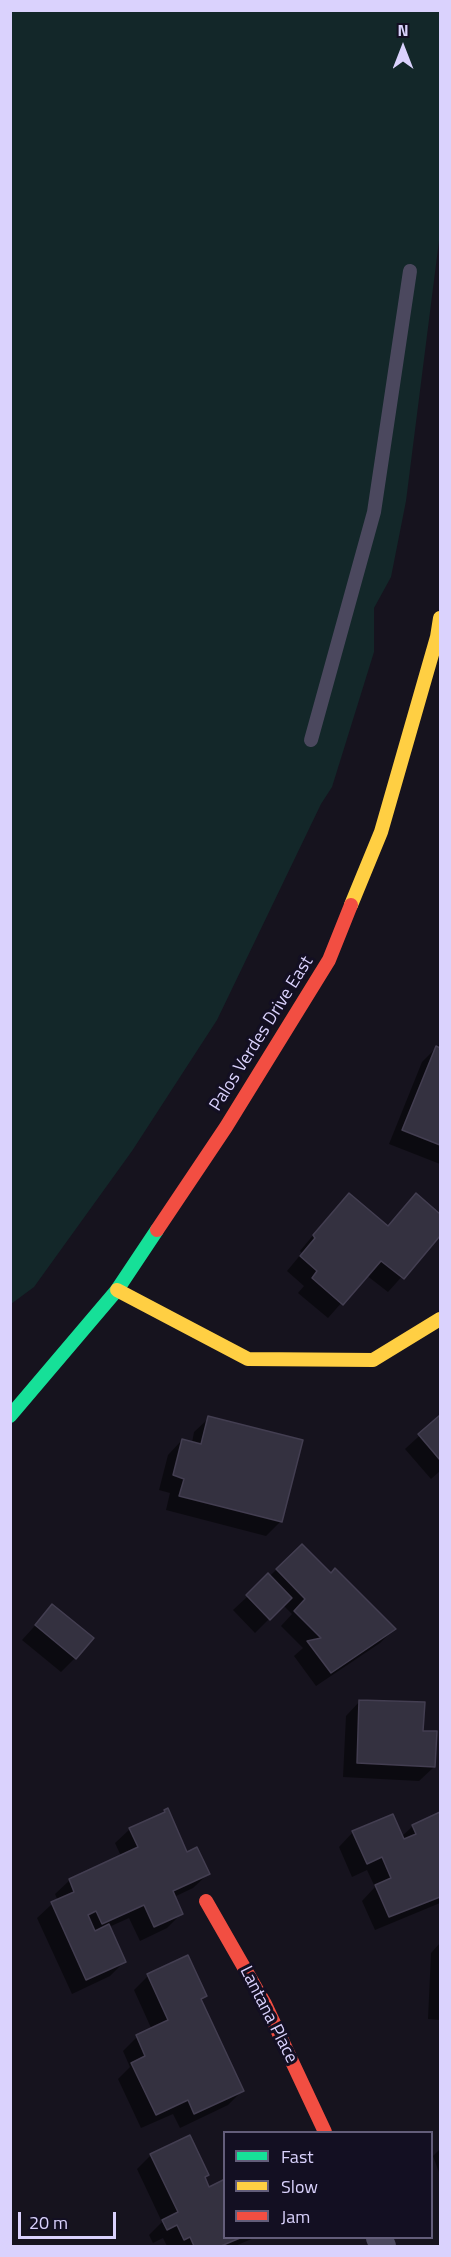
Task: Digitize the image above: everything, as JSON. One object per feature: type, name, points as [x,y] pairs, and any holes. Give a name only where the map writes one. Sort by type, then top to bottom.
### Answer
[{"type":"main road","name":"Palos Verdes Drive East","points":[[10,1416],[117,1290],[226,1127],[329,960],[381,832],[441,618]]},
{"type":"main road","points":[[117,1290],[248,1359],[373,1360],[441,1319]]},
{"type":"main road","name":"Lantana Place","points":[[206,1901],[266,2004],[325,2131]]},
{"type":"lane","points":[[311,740],[374,512],[410,271]]},
{"type":"green space","points":[[11,11],[440,11],[440,233],[406,501],[391,577],[374,608],[374,652],[332,787],[321,804],[217,1020],[132,1151],[34,1287],[11,1304]]},
{"type":"building","points":[[436,1046],[440,1048],[440,1145],[402,1130]]},
{"type":"building","points":[[349,1193],[388,1226],[416,1193],[440,1214],[440,1236],[404,1279],[381,1261],[343,1305],[312,1278],[317,1271],[300,1256],[315,1238],[313,1235]]},
{"type":"building","points":[[440,1415],[440,1460],[418,1434]]},
{"type":"building","points":[[208,1416],[303,1440],[282,1522],[179,1496],[184,1479],[173,1475],[182,1439],[201,1444]]},
{"type":"building","points":[[302,1544],[331,1573],[335,1568],[396,1629],[331,1673],[307,1641],[321,1638],[294,1611],[305,1599],[276,1569]]},
{"type":"building","points":[[268,1573],[292,1598],[270,1620],[246,1595]]},
{"type":"building","points":[[52,1604],[94,1638],[76,1659],[35,1625]]},
{"type":"building","points":[[359,1700],[425,1702],[423,1731],[437,1731],[435,1767],[357,1763]]},
{"type":"building","points":[[168,1808],[187,1852],[197,1847],[210,1874],[173,1891],[183,1914],[154,1927],[144,1905],[102,1924],[96,1911],[88,1915],[95,1931],[109,1924],[126,1962],[86,1980],[51,1902],[74,1892],[69,1879],[138,1847],[129,1828],[165,1812],[164,1810]]},
{"type":"building","points":[[440,1812],[440,1897],[389,1917],[375,1885],[391,1878],[382,1857],[367,1864],[352,1831],[393,1814],[404,1839],[416,1834],[412,1825]]},
{"type":"building","points":[[188,1955],[207,1996],[201,1999],[244,2091],[194,2114],[188,2100],[156,2115],[131,2063],[145,2056],[136,2035],[168,2020],[147,1974]]},
{"type":"building","points":[[190,2135],[209,2175],[205,2177],[209,2187],[223,2180],[223,2239],[238,2239],[221,2246],[194,2246],[190,2237],[184,2240],[177,2225],[167,2230],[162,2220],[178,2212],[150,2154]]},
{"type":"traffic: fast","points":[[10,1416],[117,1290],[157,1230]]},
{"type":"traffic: slow","points":[[351,905],[381,832],[437,637],[440,618]]},
{"type":"traffic: slow","points":[[117,1290],[248,1359],[373,1360],[440,1319]]},
{"type":"traffic: jam","points":[[157,1230],[226,1127],[329,960],[351,905]]},
{"type":"traffic: jam","points":[[206,1901],[265,2004],[325,2131]]}]
